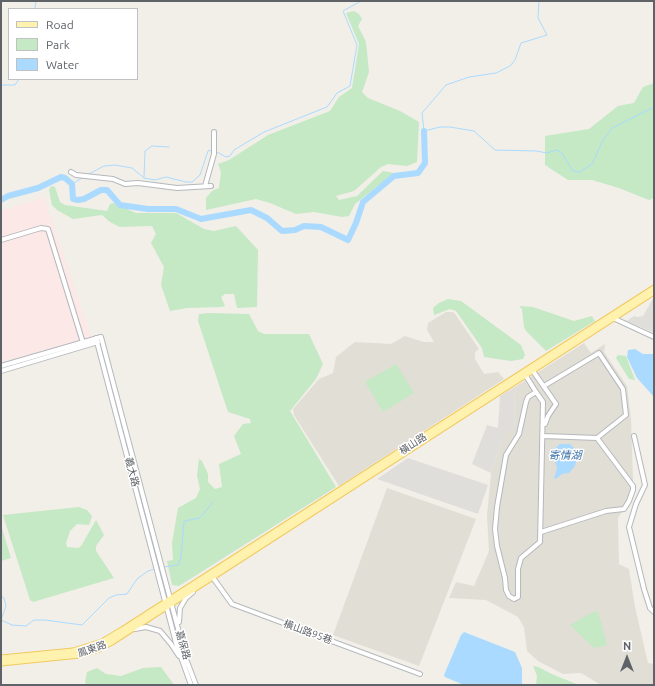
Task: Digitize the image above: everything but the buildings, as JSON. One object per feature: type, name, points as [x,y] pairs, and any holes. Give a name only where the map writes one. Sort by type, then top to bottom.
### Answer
[{"type":"main road","name":"橫山路","points":[[168,600],[211,575],[526,376],[654,288]]},
{"type":"main road","name":"橫山路","points":[[172,604],[196,590],[211,575],[654,292]]},
{"type":"main road","name":"鳳東路","points":[[1,658],[45,656],[74,651],[102,642],[168,600]]},
{"type":"main road","name":"鳳東路","points":[[45,656],[80,655],[91,651],[126,634],[172,604]]},
{"type":"main road","name":"鳳東路","points":[[1,663],[25,658]]},
{"type":"street","points":[[205,186],[214,154],[214,132]]},
{"type":"street","points":[[71,172],[76,175],[113,179],[125,184],[138,183],[177,188],[211,186]]},
{"type":"street","points":[[1,240],[41,228],[48,228],[83,344]]},
{"type":"street","points":[[612,318],[654,337]]},
{"type":"street","name":"義大路","points":[[152,540],[101,336],[96,340],[168,600]]},
{"type":"street","points":[[1,371],[96,340]]},
{"type":"street","points":[[1,366],[83,344]]},
{"type":"street","points":[[544,386],[599,353],[623,389],[626,415],[597,438],[544,436]]},
{"type":"street","points":[[533,371],[556,404],[548,416],[544,436]]},
{"type":"street","points":[[526,376],[543,402],[544,436],[541,532],[540,542],[521,558],[518,569],[518,596],[514,599],[509,596],[506,590],[505,578],[497,546],[495,529],[497,507],[502,471],[506,455],[519,434],[528,397],[536,392]]},
{"type":"street","points":[[634,436],[645,485],[636,504],[629,527],[644,589],[650,608],[654,612]]},
{"type":"street","points":[[541,532],[606,512],[624,509],[629,501],[633,486],[597,438]]},
{"type":"street","name":"橫山路95巷","points":[[211,575],[232,604],[420,674]]},
{"type":"street","points":[[180,634],[178,618],[180,608],[186,598],[196,590]]},
{"type":"street","name":"嘉保路","points":[[168,600],[172,604],[196,685]]},
{"type":"street","name":"嘉保路","points":[[168,600],[167,608],[182,662],[191,685]]},
{"type":"street","points":[[126,634],[142,627],[157,630],[166,637],[182,662]]},
{"type":"shaded area","points":[[44,197],[91,337],[1,362],[1,211]]},
{"type":"shaded area","points":[[654,297],[654,333],[627,321],[634,316],[643,316]]},
{"type":"shaded area","points":[[446,312],[453,312],[455,314],[479,349],[475,352],[475,359],[484,374],[498,372],[504,379],[339,486],[294,415],[293,409],[319,379],[333,373],[336,357],[355,342],[391,344],[405,336],[424,342],[434,342],[427,330],[428,323]]},
{"type":"shaded area","points":[[584,343],[591,353],[605,344],[604,352],[627,386],[631,420],[633,480],[630,500],[618,518],[619,564],[629,569],[635,607],[648,663],[654,664],[654,685],[601,685],[581,673],[563,674],[538,661],[527,651],[524,627],[518,617],[486,600],[449,598],[456,582],[474,586],[489,551],[487,516],[491,473],[501,442],[508,430],[514,431],[515,390],[518,385]]},
{"type":"shaded area","points":[[518,385],[515,390],[514,431],[501,442],[491,473],[472,464],[487,425],[498,428],[500,396]]},
{"type":"shaded area","points":[[408,458],[488,485],[478,514],[377,479]]},
{"type":"shaded area","points":[[387,488],[476,519],[419,666],[333,635]]},
{"type":"green space","points":[[354,11],[359,14],[362,19],[358,26],[366,42],[369,72],[362,92],[368,98],[400,111],[419,122],[417,162],[407,166],[388,164],[381,167],[354,191],[336,196],[339,200],[357,196],[383,171],[394,173],[355,204],[349,216],[342,217],[314,212],[296,214],[256,199],[206,210],[206,198],[212,191],[219,188],[221,172],[218,164],[229,160],[268,135],[330,111],[339,97],[352,88],[359,44],[346,13]]},
{"type":"green space","points":[[654,83],[654,198],[649,200],[619,188],[592,180],[568,180],[545,165],[545,136],[589,129],[618,106],[634,103],[643,87]]},
{"type":"green space","points":[[51,186],[55,187],[60,202],[65,205],[107,211],[110,204],[113,203],[136,213],[176,213],[204,229],[214,231],[236,226],[258,250],[257,307],[237,308],[234,294],[225,294],[221,297],[225,306],[222,307],[187,308],[170,311],[161,285],[164,267],[151,243],[156,234],[152,226],[120,227],[110,222],[102,215],[73,219],[57,210],[52,205],[49,190]]},
{"type":"green space","points":[[448,299],[461,301],[521,345],[525,355],[523,359],[511,361],[484,357],[482,348],[456,311],[450,309],[434,315],[433,308],[439,303]]},
{"type":"green space","points":[[519,306],[533,307],[574,321],[592,316],[595,321],[546,351],[526,331],[524,327],[522,309]]},
{"type":"green space","points":[[199,314],[249,314],[258,331],[264,334],[309,334],[323,364],[316,379],[290,411],[336,487],[179,586],[172,585],[167,561],[173,560],[172,543],[178,508],[196,498],[200,489],[197,476],[199,459],[202,461],[208,474],[208,482],[215,489],[222,487],[219,464],[241,454],[234,436],[243,424],[251,423],[250,419],[228,412],[198,321]]},
{"type":"green space","points":[[618,355],[626,356],[635,380],[629,379],[616,358]]},
{"type":"green space","points":[[396,364],[414,393],[383,412],[365,382]]},
{"type":"green space","points":[[79,507],[87,510],[92,516],[89,525],[77,524],[70,531],[66,543],[67,547],[78,548],[81,546],[96,520],[104,535],[96,546],[96,551],[114,578],[33,602],[30,600],[3,515]]},
{"type":"green space","points":[[1,525],[11,558],[1,561]]},
{"type":"green space","points":[[598,611],[607,645],[594,648],[570,625],[591,613]]},
{"type":"green space","points":[[533,666],[579,685],[536,685],[537,676]]},
{"type":"green space","points":[[161,667],[174,685],[87,685],[85,682],[87,672],[97,668],[106,674],[121,676],[143,668]]},
{"type":"water","points":[[635,349],[643,354],[654,354],[654,397],[637,378],[627,357],[628,350]]},
{"type":"water","name":"寄情湖","points":[[560,444],[570,444],[576,450],[577,457],[575,466],[569,473],[562,474],[554,479],[557,467],[552,459],[552,455],[553,450]]},
{"type":"water","points":[[464,632],[515,652],[522,668],[522,685],[464,685],[445,677],[444,675],[461,635]]},
{"type":"waterway","points":[[35,8],[36,1]]},
{"type":"waterway","points":[[215,151],[226,157],[230,156],[234,150],[264,132],[327,107],[337,93],[350,86],[357,45],[343,11],[361,1]]},
{"type":"waterway","points":[[539,1],[538,18],[547,35],[521,43],[515,60],[510,66],[496,73],[469,77],[446,85],[422,113],[424,131],[440,127],[474,131],[495,150],[536,151],[547,153],[556,150],[562,153],[573,171],[580,172],[592,164],[603,140],[612,128],[654,107]]},
{"type":"waterway","points":[[1,85],[15,85],[18,80]]},
{"type":"waterway","points":[[1,200],[8,196],[38,188],[61,177],[65,178],[72,184],[73,199],[84,199],[101,190],[107,190],[120,205],[148,209],[176,209],[201,219],[251,210],[267,218],[282,231],[295,230],[304,226],[321,227],[348,240],[363,202],[394,176],[418,173],[425,163],[424,131]]},
{"type":"waterway","points":[[144,177],[145,151],[152,146],[169,147]]},
{"type":"waterway","points":[[89,174],[104,166],[115,165],[132,168],[144,178],[155,180],[166,177],[192,182],[200,175],[208,151],[212,150]]},
{"type":"waterway","points":[[72,184],[84,177]]},
{"type":"waterway","points":[[164,567],[178,565],[181,558],[184,521],[200,518],[213,502]]},
{"type":"waterway","points":[[1,596],[4,598],[6,606],[1,620],[12,625],[26,626],[34,620],[82,625],[109,598],[116,595],[127,594],[137,579],[148,571],[155,569]]}]
